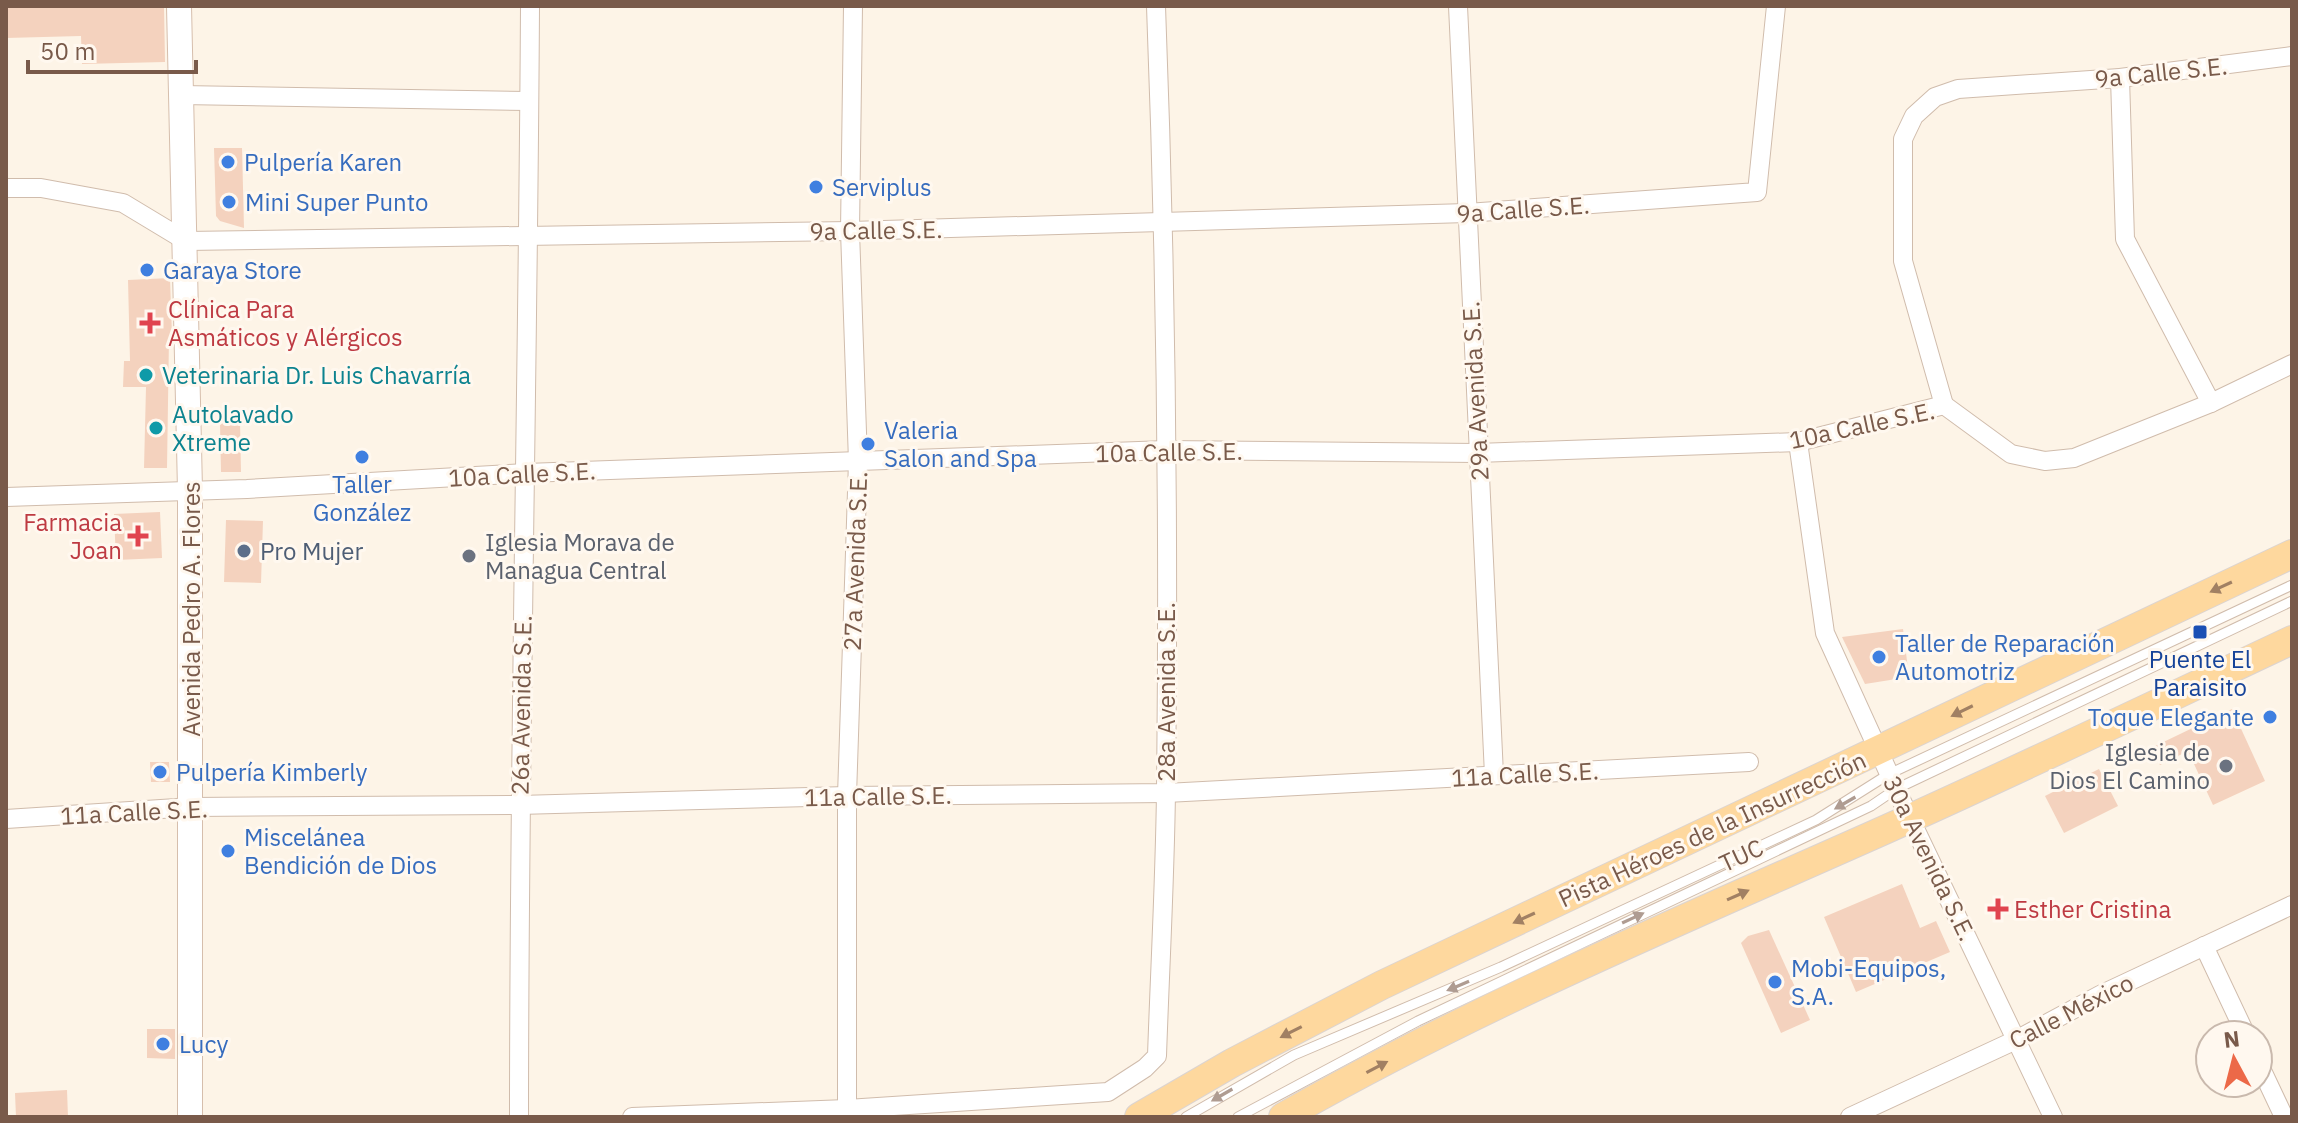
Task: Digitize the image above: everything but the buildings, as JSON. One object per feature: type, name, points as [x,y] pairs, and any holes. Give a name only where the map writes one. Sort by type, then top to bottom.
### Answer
[{"type":"main road","name":"Pista Héroes de la Insurrección","points":[[1139,1117],[1232,1063],[1382,985],[1888,771],[2292,554]]},
{"type":"main road","points":[[1283,1117],[1437,1035],[2292,640]]},
{"type":"street","name":"Avenida Pedro A. Flores","points":[[179,6],[190,490],[190,1117]]},
{"type":"street","name":"26a Avenida S.E.","points":[[519,1117],[519,805],[526,473],[530,6]]},
{"type":"street","name":"27a Avenida S.E.","points":[[847,1113],[847,796],[858,461],[850,231],[853,6]]},
{"type":"street","name":"28a Avenida S.E.","points":[[632,1117],[847,1113],[1108,1092],[1145,1068],[1157,1056],[1166,793],[1166,450],[1164,222],[1156,6]]},
{"type":"street","name":"29a Avenida S.E.","points":[[1458,6],[1494,775]]},
{"type":"street","name":"9a Calle S.E.","points":[[186,241],[850,231],[1467,213],[1757,192],[1776,6]]},
{"type":"street","name":"9a Calle S.E.","points":[[1944,405],[1903,261],[1903,139],[1914,116],[1935,97],[1958,89],[2120,78],[2292,56]]},
{"type":"street","points":[[2120,78],[2125,239],[2211,403]]},
{"type":"street","points":[[181,95],[529,101]]},
{"type":"street","points":[[6,188],[41,188],[123,203],[186,241]]},
{"type":"street","name":"10a Calle S.E.","points":[[6,497],[526,473],[1166,450],[1477,453],[1798,442],[1944,405],[2011,454],[2045,461],[2074,458],[2211,403],[2292,364]]},
{"type":"street","name":"30a Avenida S.E.","points":[[1798,442],[1825,633],[2053,1117]]},
{"type":"street","name":"11a Calle S.E.","points":[[6,819],[192,807],[519,805],[847,796],[1166,793],[1749,762]]},
{"type":"street","name":"Calle México","points":[[1850,1117],[2292,905]]},
{"type":"street","points":[[2204,946],[2238,1019]]},
{"type":"street","points":[[2274,1096],[2284,1117]]},
{"type":"lane","name":"TUC","points":[[1186,1117],[1294,1055],[1501,967],[1816,820],[1888,771],[2292,585]]},
{"type":"lane","name":"TUC","points":[[1238,1117],[1418,1021],[1871,806],[1888,771],[2292,601]]},
{"type":"place","name":"Pulpería Karen","points":[[228,162]]},
{"type":"place","name":"Serviplus","points":[[816,187]]},
{"type":"place","name":"Mini Super Punto","points":[[229,202]]},
{"type":"place","name":"Garaya Store","points":[[147,270]]},
{"type":"place","name":"Clínica Para Asmáticos y Alérgicos","points":[[150,323]]},
{"type":"place","name":"Veterinaria Dr. Luis Chavarría","points":[[146,375]]},
{"type":"place","name":"Autolavado Xtreme","points":[[156,428]]},
{"type":"place","name":"Valeria Salon and Spa","points":[[868,444]]},
{"type":"place","name":"Taller González","points":[[362,457]]},
{"type":"place","name":"Farmacia Joan","points":[[138,536]]},
{"type":"place","name":"Pro Mujer","points":[[244,551]]},
{"type":"place","name":"Iglesia Morava de Managua Central","points":[[469,556]]},
{"type":"place","name":"Puente El Paraisito","points":[[2200,632]]},
{"type":"place","name":"Taller de Reparación Automotriz","points":[[1879,657]]},
{"type":"place","name":"Toque Elegante","points":[[2270,717]]},
{"type":"place","name":"Iglesia de Dios El Camino","points":[[2226,766]]},
{"type":"place","name":"Pulpería Kimberly","points":[[160,772]]},
{"type":"place","name":"Miscelánea Bendición de Dios","points":[[228,851]]},
{"type":"place","name":"Esther Cristina","points":[[1998,909]]},
{"type":"place","name":"Mobi-Equipos, S.A.","points":[[1775,982]]},
{"type":"place","name":"Lucy","points":[[163,1044]]}]
